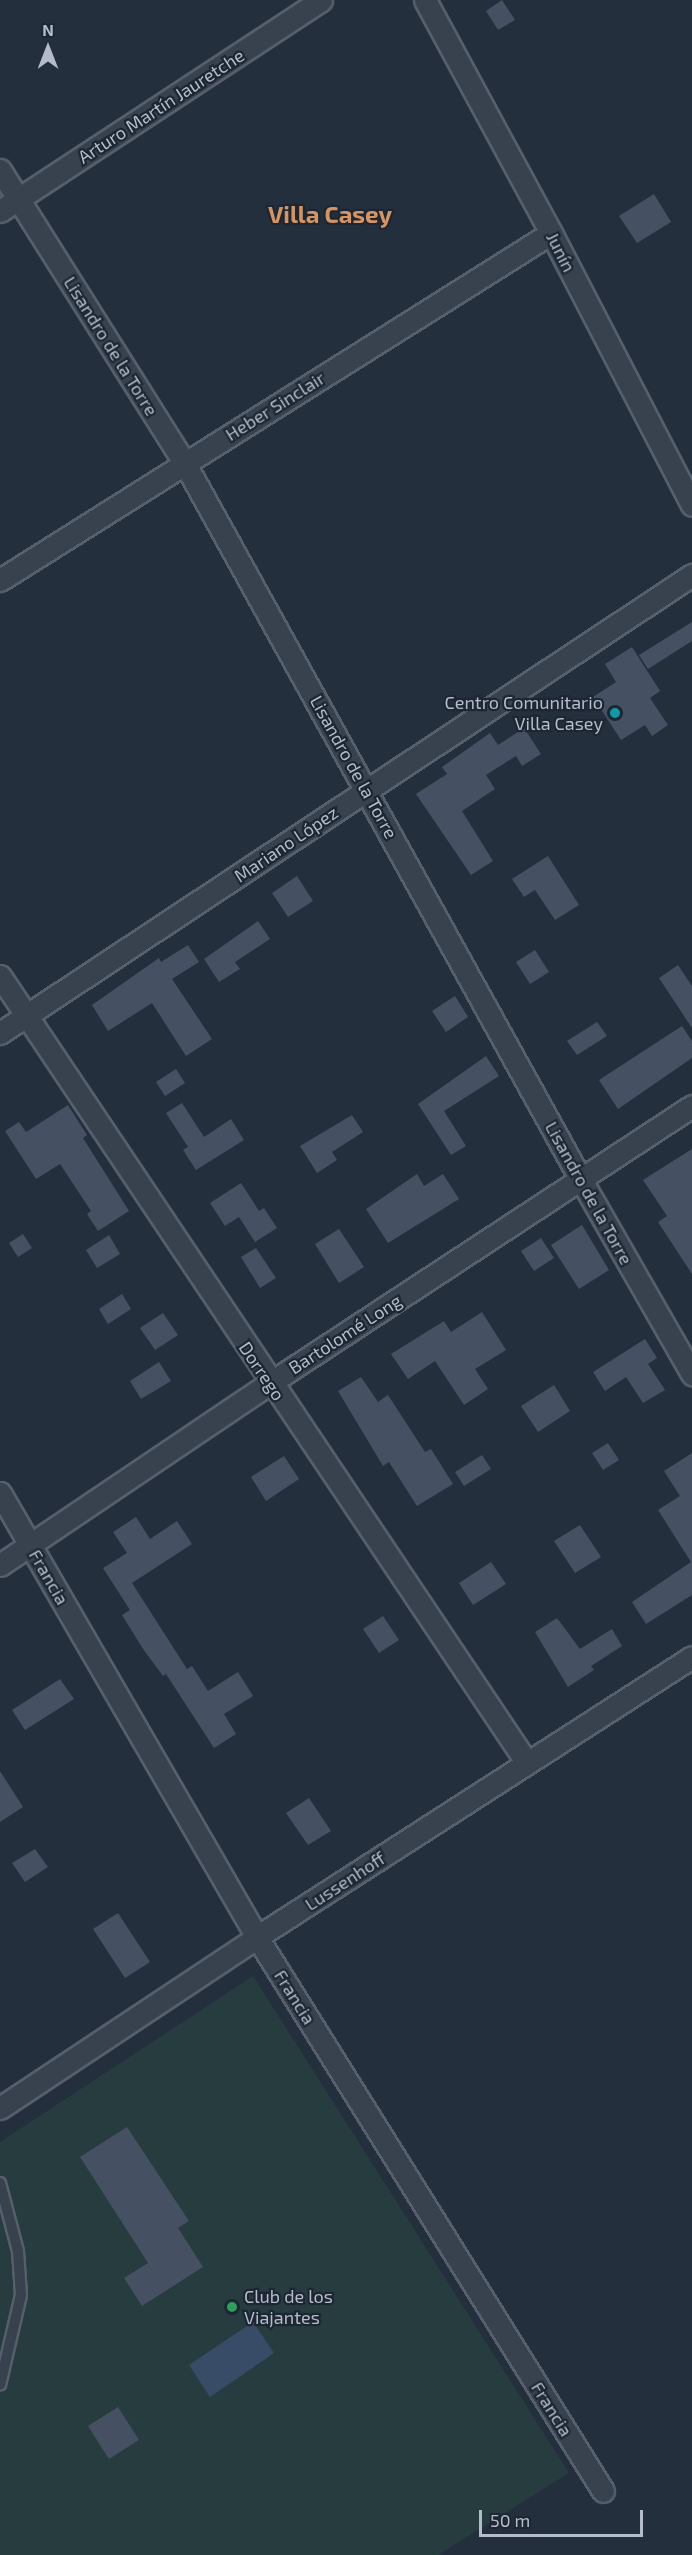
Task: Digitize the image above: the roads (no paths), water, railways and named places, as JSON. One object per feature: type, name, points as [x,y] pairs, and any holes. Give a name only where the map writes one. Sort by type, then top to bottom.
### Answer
[{"type":"street","name":"Arturo Martín Jauretche","points":[[0,211],[321,0]]},
{"type":"street","name":"Junín","points":[[425,0],[551,233],[692,506]]},
{"type":"street","name":"Lisandro de la Torre","points":[[0,170],[184,462],[581,1180],[692,1374]]},
{"type":"street","name":"Heber Sinclair","points":[[0,580],[551,233]]},
{"type":"street","name":"Mariano López","points":[[0,1033],[692,575]]},
{"type":"street","name":"Dorrego","points":[[0,976],[270,1383],[527,1763]]},
{"type":"street","name":"Bartolomé Long","points":[[0,1565],[270,1383],[692,1106]]},
{"type":"street","name":"Francia","points":[[0,1493],[257,1937],[603,2491]]},
{"type":"street","name":"Lussenhoff","points":[[0,2108],[257,1937],[692,1657]]},
{"type":"lane","points":[[0,2183],[2,2202],[18,2251],[21,2295],[0,2385]]},
{"type":"water","points":[[253,2322],[274,2353],[210,2397],[189,2365]]},
{"type":"place","name":"Centro Comunitario Villa Casey","points":[[615,713]]},
{"type":"place","name":"Club de los Viajantes","points":[[232,2307]]},
{"type":"district","name":"Villa Casey","points":[[330,214]]}]
